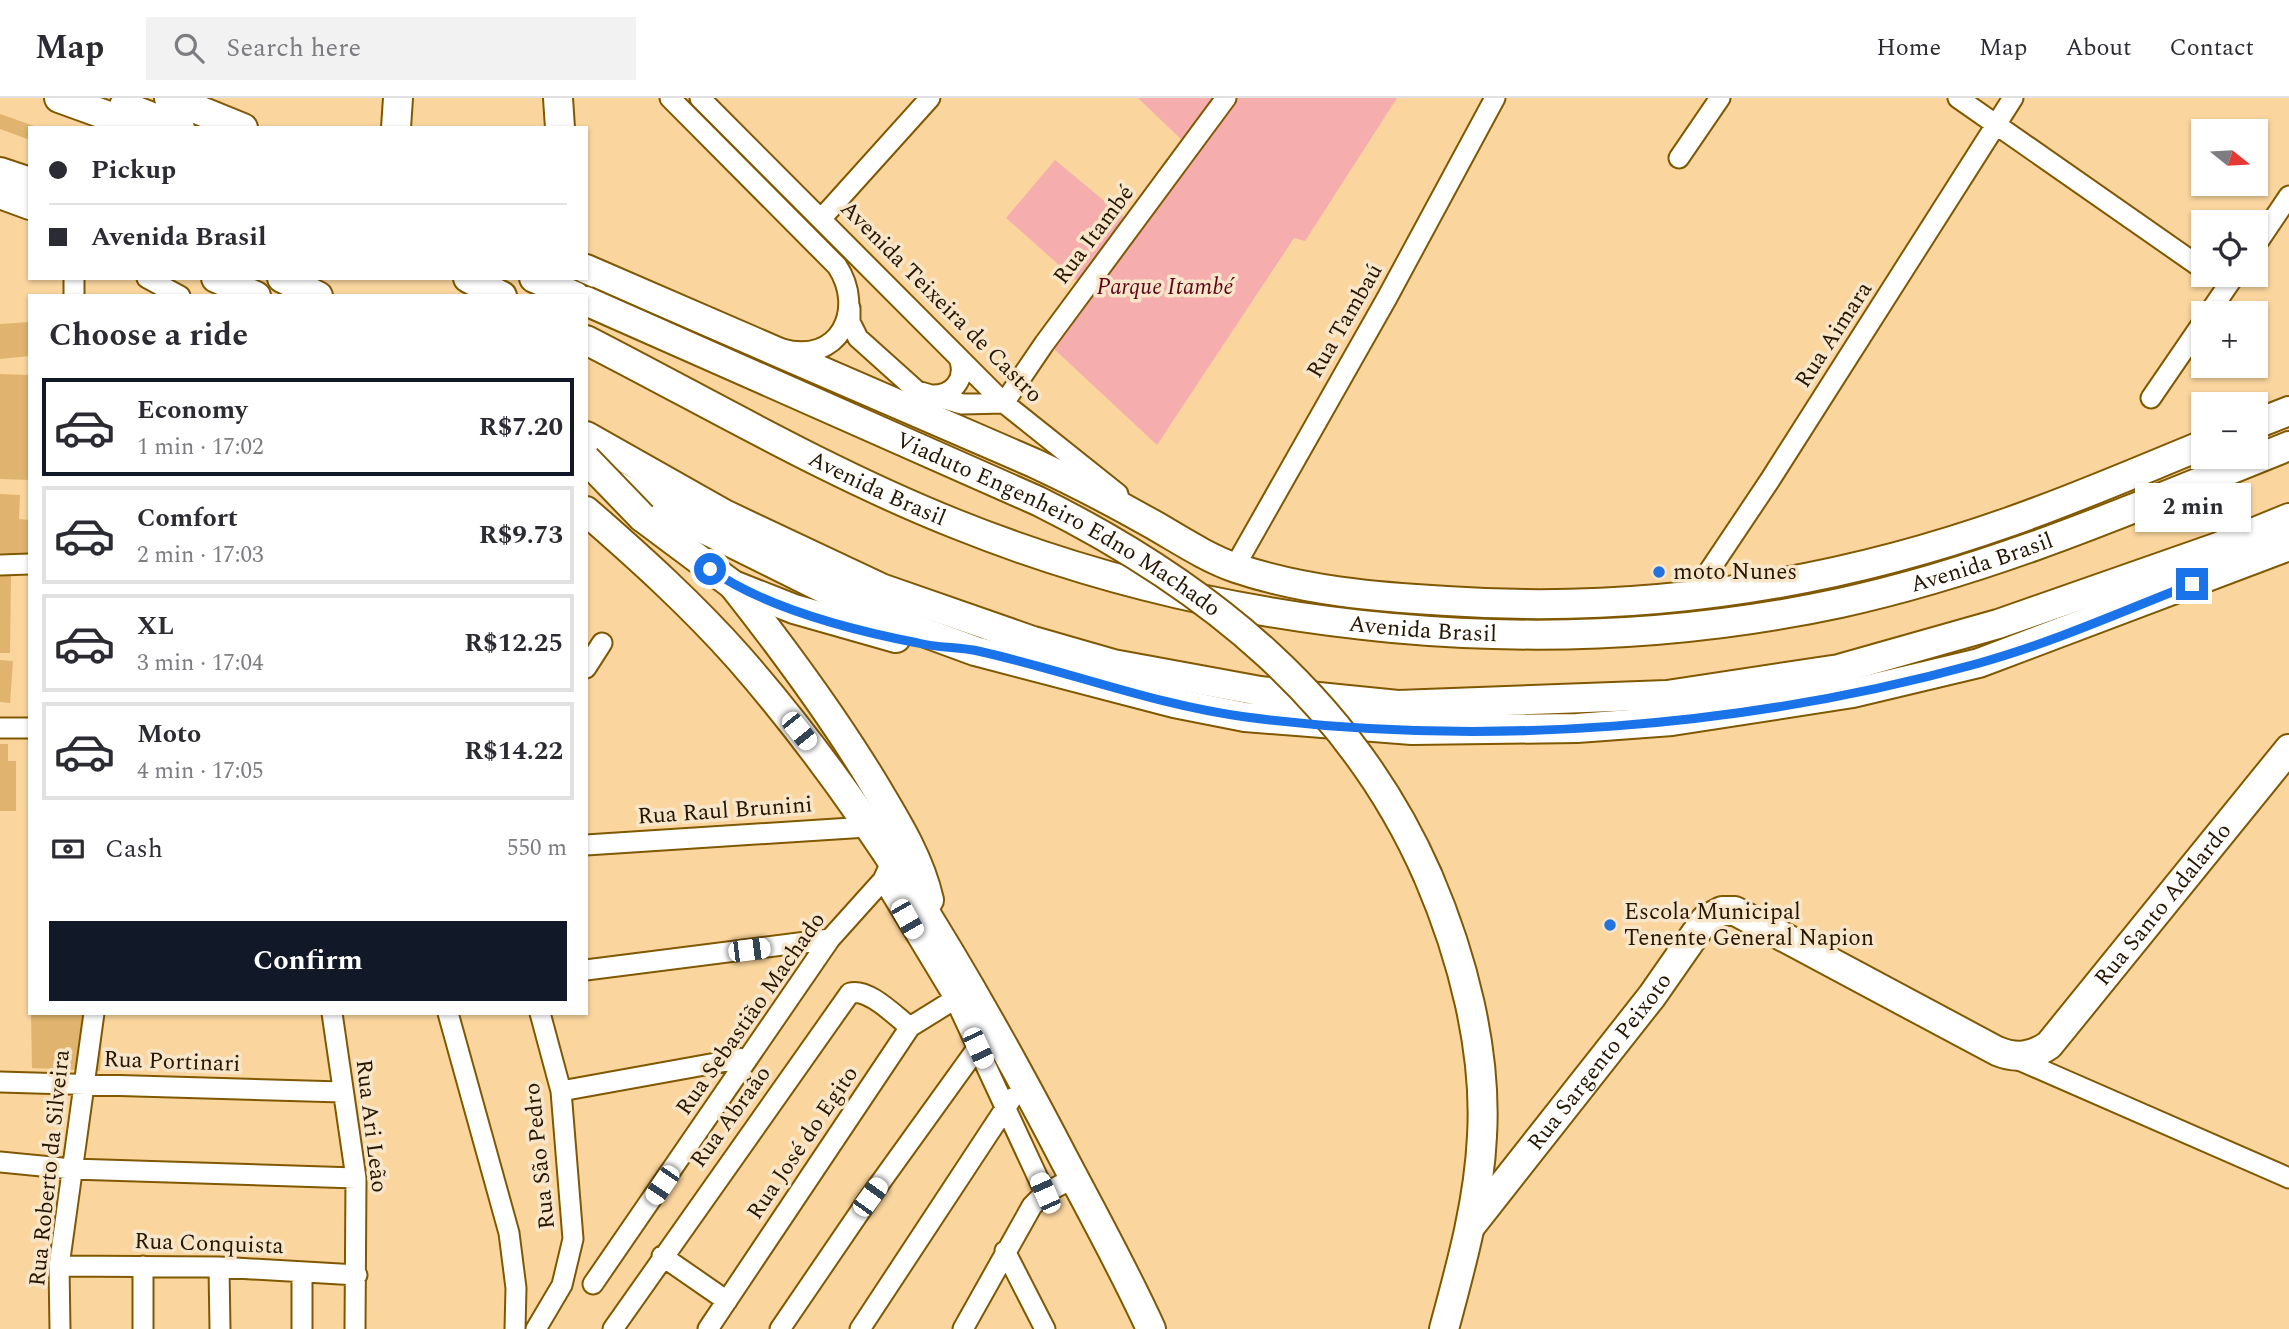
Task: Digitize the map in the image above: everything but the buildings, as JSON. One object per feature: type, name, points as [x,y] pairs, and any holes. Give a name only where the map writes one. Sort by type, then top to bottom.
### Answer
[{"type":"highway","points":[[59,98],[136,126]]},
{"type":"highway","points":[[101,98],[175,126]]},
{"type":"highway","points":[[163,98],[187,117],[205,126]]},
{"type":"highway","points":[[169,98],[238,126]]},
{"type":"highway","points":[[396,126],[398,98]]},
{"type":"highway","points":[[558,98],[560,126]]},
{"type":"highway","points":[[0,172],[28,182]]},
{"type":"highway","points":[[0,194],[28,204]]},
{"type":"highway","name":"Avenida Brasil","points":[[588,270],[1095,491],[1234,568],[1284,582],[1347,593],[1515,606],[1610,605],[1787,582],[1900,557],[2009,522],[2191,450]]},
{"type":"highway","points":[[220,280],[252,294]]},
{"type":"highway","points":[[286,280],[314,294]]},
{"type":"highway","points":[[472,280],[498,294]]},
{"type":"highway","points":[[539,280],[570,294]]},
{"type":"highway","name":"Viaduto Engenheiro Edno Machado","points":[[588,302],[1038,501],[1098,531],[1193,592],[1258,644],[1318,705],[1394,809],[1428,876],[1454,948],[1479,1065],[1482,1136],[1470,1227],[1444,1329]]},
{"type":"highway","name":"Avenida Brasil","points":[[588,341],[795,451],[900,501],[1028,551],[1173,594],[1309,618],[1405,629],[1476,633],[1627,630],[1713,623],[1840,603],[2031,549],[2289,446]]},
{"type":"highway","points":[[2268,419],[2289,411]]},
{"type":"highway","points":[[588,437],[724,514],[881,588],[1033,641],[1113,664],[1247,688],[1398,705],[1667,695],[1839,669],[1998,624],[2218,547],[2289,518]]},
{"type":"highway","points":[[588,461],[642,517],[733,585],[794,609],[869,631],[920,644],[975,650]]},
{"type":"highway","points":[[588,471],[877,615],[975,650],[1174,703],[1245,717],[1412,730],[1577,728],[1672,721],[1853,694],[1979,663],[2289,546]]},
{"type":"highway","points":[[588,513],[663,579],[737,656],[814,750],[867,827],[887,871],[934,923]]},
{"type":"highway","points":[[733,585],[799,668],[883,799],[914,854],[926,887],[934,923],[986,1036],[1024,1083],[1151,1329]]},
{"type":"highway","name":"Rua Santo Adalardo","points":[[2029,1052],[2289,749]]},
{"type":"highway","name":"Rua Sargento Peixoto","points":[[1470,1227],[1652,996],[1705,920],[1722,911],[1735,911],[2029,1052]]},
{"type":"street","points":[[670,98],[837,266],[845,279],[850,322],[858,338],[910,387],[962,404],[1004,403]]},
{"type":"street","name":"Avenida Teixeira de Castro","points":[[700,98],[1004,403],[1160,528]]},
{"type":"street","points":[[821,219],[930,98]]},
{"type":"street","name":"Rua Itambé","points":[[1004,403],[1044,344],[1226,98]]},
{"type":"street","name":"Rua Tambaú","points":[[1234,568],[1496,98]]},
{"type":"street","points":[[1679,158],[1720,98]]},
{"type":"street","points":[[1958,98],[2191,260]]},
{"type":"street","name":"Rua Aimara","points":[[1693,595],[1770,481],[2013,98]]},
{"type":"street","points":[[2268,228],[2289,197]]},
{"type":"street","points":[[151,280],[176,294]]},
{"type":"street","points":[[741,336],[793,352],[818,348],[839,335],[850,308]]},
{"type":"street","points":[[2151,398],[2191,340]]},
{"type":"street","points":[[925,394],[942,394],[955,387],[962,371],[959,358]]},
{"type":"street","points":[[0,565],[28,564]]},
{"type":"street","points":[[588,665],[602,643]]},
{"type":"street","points":[[0,728],[28,728]]},
{"type":"street","name":"Rua Raul Brunini","points":[[588,845],[867,827]]},
{"type":"street","points":[[887,871],[955,999],[986,1036],[1005,1106],[1045,1193]]},
{"type":"street","name":"Rua Sebastião Machado","points":[[593,1284],[830,939],[887,871]]},
{"type":"street","points":[[588,970],[830,939]]},
{"type":"street","name":"Rua Abraão","points":[[612,1329],[850,993],[857,991],[867,995],[910,1027]]},
{"type":"street","name":"Rua José do Egito","points":[[708,1329],[910,1027],[955,999]]},
{"type":"street","name":"Rua Roberto da Silveira","points":[[60,1329],[60,1266],[94,1015]]},
{"type":"street","name":"Rua Ari Leão","points":[[332,1015],[356,1178],[355,1329]]},
{"type":"street","points":[[450,1015],[509,1233],[516,1289],[515,1329]]},
{"type":"street","name":"Rua São Pedro","points":[[536,1329],[562,1285],[573,1239],[561,1091],[541,1015]]},
{"type":"street","points":[[780,1329],[870,1197],[986,1036]]},
{"type":"street","points":[[2029,1052],[2058,1078],[2289,1178]]},
{"type":"street","points":[[2029,1052],[2051,1064],[2058,1078]]},
{"type":"street","points":[[561,1091],[749,1057]]},
{"type":"street","name":"Rua Portinari","points":[[0,1082],[342,1092]]},
{"type":"street","points":[[860,1329],[1005,1106],[1024,1083]]},
{"type":"street","points":[[1,1162],[72,1169],[356,1178]]},
{"type":"street","points":[[963,1329],[1032,1206],[1045,1193],[1074,1178]]},
{"type":"street","points":[[1005,1251],[1045,1329]]},
{"type":"street","points":[[662,1256],[727,1301]]},
{"type":"street","name":"Rua Conquista","points":[[60,1266],[219,1267],[357,1275]]},
{"type":"street","points":[[143,1266],[143,1329]]},
{"type":"street","points":[[219,1267],[220,1329]]},
{"type":"street","points":[[302,1272],[302,1329]]},
{"type":"green space","name":"Parque Itambé","points":[[1138,98],[1397,98],[1305,241],[1294,238],[1157,445],[1052,347],[1085,288],[1006,218],[1055,160],[1125,218],[1184,142]]},
{"type":"place","name":"moto Nunes","points":[[1659,572]]},
{"type":"place","name":"Escola Municipal Tenente General Napion","points":[[1610,925]]},
{"type":"route","points":[[710,569],[733,585],[794,609],[869,631],[920,644],[975,650],[1174,703],[1245,717],[1412,730],[1577,728],[1672,721],[1853,694],[1979,663],[2192,584]]}]
